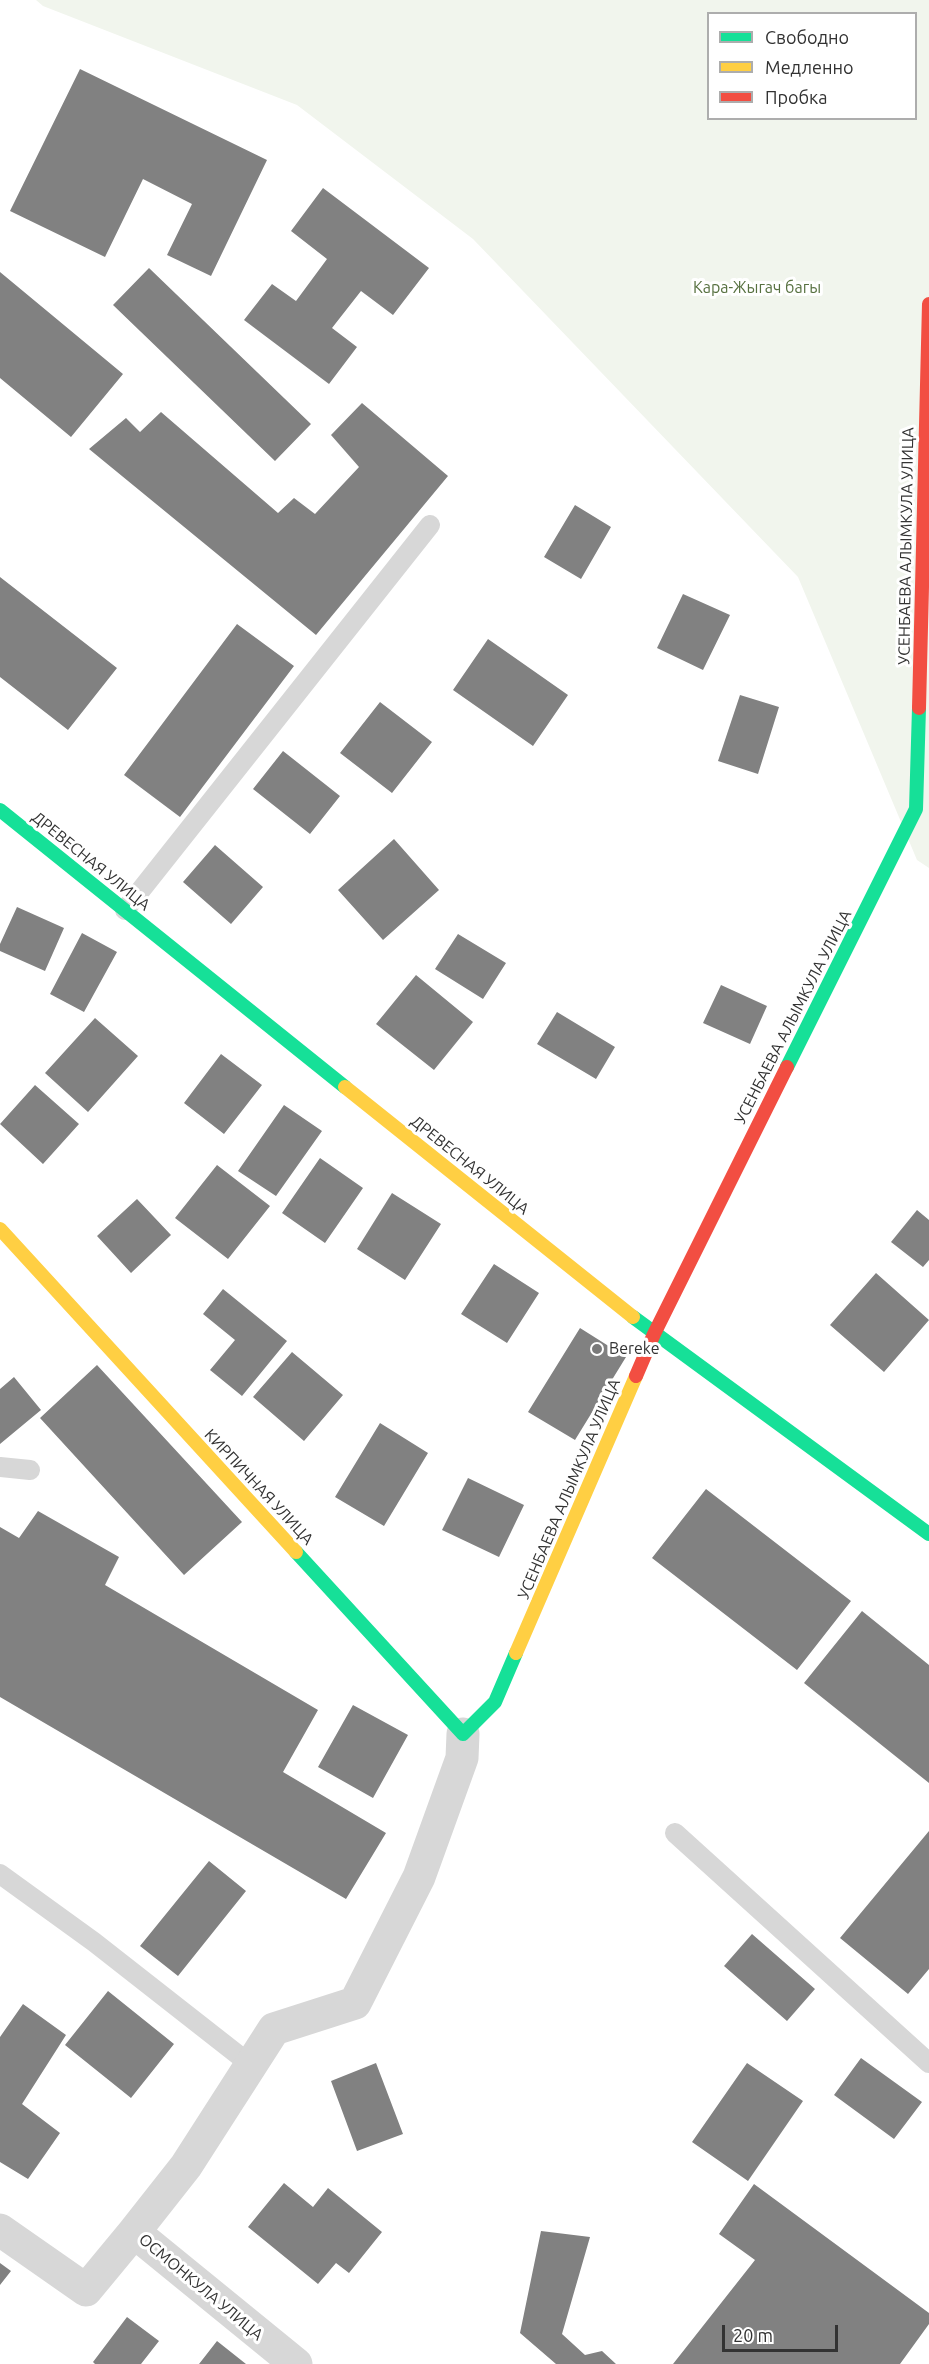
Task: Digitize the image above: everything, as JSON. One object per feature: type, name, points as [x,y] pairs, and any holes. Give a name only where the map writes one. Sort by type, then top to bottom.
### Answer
[{"type":"street","name":"УСЕНБАЕВА АЛЫМКУЛА УЛИЦА","points":[[463,1734],[495,1702],[654,1334],[916,809],[924,723],[929,304]]},
{"type":"street","name":"ДРЕВЕСНАЯ УЛИЦА","points":[[0,810],[654,1334],[929,1534]]},
{"type":"street","name":"КИРПИЧНАЯ УЛИЦА","points":[[0,1229],[463,1734]]},
{"type":"street","points":[[134,2232],[186,2166],[274,2029],[355,2003],[419,1876],[462,1758],[463,1734]]},
{"type":"street","name":"ОСМОНКУЛА УЛИЦА","points":[[0,2229],[86,2290],[134,2232],[296,2364]]},
{"type":"lane","points":[[125,910],[430,525]]},
{"type":"lane","points":[[0,1467],[30,1470]]},
{"type":"lane","points":[[675,1833],[929,2063]]},
{"type":"lane","points":[[5,1884],[94,1942],[251,2065]]},
{"type":"green space","name":"Кара-Жыгач багы","points":[[36,0],[929,0],[929,868],[917,860],[798,577],[473,239],[297,105],[43,6]]},
{"type":"building","points":[[80,69],[267,160],[211,276],[167,255],[192,204],[143,179],[105,257],[10,211]]},
{"type":"building","points":[[323,188],[429,268],[393,315],[361,291],[332,328],[357,347],[329,384],[244,320],[272,284],[296,301],[327,259],[291,231]]},
{"type":"building","points":[[149,268],[311,424],[275,461],[113,305]]},
{"type":"building","points":[[0,272],[123,374],[71,437],[0,378]]},
{"type":"building","points":[[362,403],[448,476],[316,635],[89,449],[126,418],[140,432],[161,412],[278,513],[294,498],[315,514],[359,467],[331,435]]},
{"type":"building","points":[[575,505],[611,527],[581,579],[544,557]]},
{"type":"building","points":[[0,577],[117,668],[68,730],[0,677]]},
{"type":"building","points":[[683,594],[730,615],[703,670],[657,648]]},
{"type":"building","points":[[237,624],[294,666],[180,817],[124,775]]},
{"type":"building","points":[[488,639],[568,695],[533,746],[453,690]]},
{"type":"building","points":[[740,695],[779,707],[758,774],[718,761]]},
{"type":"building","points":[[380,702],[432,742],[392,793],[340,753]]},
{"type":"building","points":[[283,751],[340,796],[310,834],[253,789]]},
{"type":"building","points":[[394,839],[439,890],[383,940],[338,890]]},
{"type":"building","points":[[215,845],[263,887],[231,924],[183,882]]},
{"type":"building","points":[[17,907],[64,928],[45,971],[0,951],[0,944]]},
{"type":"building","points":[[82,933],[117,952],[84,1012],[50,994]]},
{"type":"building","points":[[458,934],[506,963],[483,999],[435,969]]},
{"type":"building","points":[[416,975],[473,1022],[434,1070],[376,1024]]},
{"type":"building","points":[[721,985],[767,1006],[750,1044],[703,1023]]},
{"type":"building","points":[[557,1012],[615,1047],[596,1079],[537,1044]]},
{"type":"building","points":[[95,1018],[138,1056],[88,1112],[45,1073]]},
{"type":"building","points":[[221,1054],[262,1085],[224,1134],[184,1103]]},
{"type":"building","points":[[35,1085],[79,1124],[43,1164],[0,1124]]},
{"type":"building","points":[[284,1105],[322,1131],[276,1196],[238,1171]]},
{"type":"building","points":[[320,1158],[363,1188],[325,1243],[282,1213]]},
{"type":"building","points":[[217,1165],[270,1206],[228,1259],[175,1218]]},
{"type":"building","points":[[392,1193],[441,1224],[405,1280],[357,1249]]},
{"type":"building","points":[[137,1199],[171,1235],[131,1273],[97,1236]]},
{"type":"building","points":[[917,1210],[929,1220],[929,1260],[923,1267],[891,1242]]},
{"type":"building","points":[[494,1264],[539,1293],[507,1343],[461,1314]]},
{"type":"building","points":[[876,1273],[929,1320],[884,1372],[830,1325]]},
{"type":"building","points":[[223,1289],[287,1341],[242,1396],[210,1370],[235,1340],[203,1314]]},
{"type":"building","points":[[580,1328],[626,1357],[575,1440],[528,1412]]},
{"type":"building","points":[[292,1352],[343,1395],[304,1441],[253,1397]]},
{"type":"building","points":[[97,1365],[242,1522],[184,1575],[40,1418]]},
{"type":"building","points":[[14,1377],[41,1410],[0,1444],[0,1389]]},
{"type":"building","points":[[380,1423],[428,1453],[384,1526],[335,1497]]},
{"type":"building","points":[[468,1478],[524,1505],[499,1557],[442,1530]]},
{"type":"building","points":[[706,1489],[851,1601],[797,1670],[652,1558]]},
{"type":"building","points":[[38,1511],[119,1557],[105,1585],[318,1710],[283,1772],[386,1833],[346,1899],[0,1697],[0,1527],[19,1538]]},
{"type":"building","points":[[862,1611],[929,1665],[929,1783],[804,1683]]},
{"type":"building","points":[[353,1705],[408,1735],[373,1798],[318,1767]]},
{"type":"building","points":[[929,1831],[929,1969],[908,1994],[840,1938]]},
{"type":"building","points":[[209,1861],[246,1891],[178,1976],[140,1946]]},
{"type":"building","points":[[752,1934],[815,1989],[787,2021],[724,1966]]},
{"type":"building","points":[[108,1991],[174,2044],[131,2098],[65,2045]]},
{"type":"building","points":[[23,2004],[66,2035],[22,2104],[60,2133],[28,2179],[0,2162],[0,2037]]},
{"type":"building","points":[[861,2058],[922,2102],[894,2139],[834,2095]]},
{"type":"building","points":[[376,2063],[403,2134],[357,2151],[331,2081]]},
{"type":"building","points":[[747,2063],[803,2101],[748,2181],[692,2142]]},
{"type":"building","points":[[284,2183],[313,2207],[328,2188],[382,2232],[349,2273],[336,2263],[318,2284],[248,2227]]},
{"type":"building","points":[[754,2184],[929,2313],[929,2324],[900,2364],[673,2364],[755,2260],[719,2234]]},
{"type":"building","points":[[541,2231],[590,2237],[562,2334],[585,2355],[602,2351],[616,2364],[556,2364],[520,2333]]},
{"type":"building","points":[[0,2263],[11,2271],[0,2285]]},
{"type":"building","points":[[127,2317],[159,2341],[141,2364],[95,2364],[93,2362]]},
{"type":"building","points":[[217,2341],[246,2364],[199,2364]]},
{"type":"traffic: fast","points":[[787,1067],[916,809],[919,708]]},
{"type":"traffic: fast","points":[[0,810],[345,1087]]},
{"type":"traffic: fast","points":[[633,1317],[929,1534]]},
{"type":"traffic: fast","points":[[296,1552],[463,1734],[495,1702],[516,1653]]},
{"type":"traffic: slow","points":[[345,1087],[633,1317]]},
{"type":"traffic: slow","points":[[0,1229],[296,1552]]},
{"type":"traffic: slow","points":[[516,1653],[636,1376]]},
{"type":"traffic: jam","points":[[919,708],[929,304]]},
{"type":"traffic: jam","points":[[636,1376],[654,1334],[787,1067]]},
{"type":"place","name":"Bereke","points":[[597,1349]]}]
